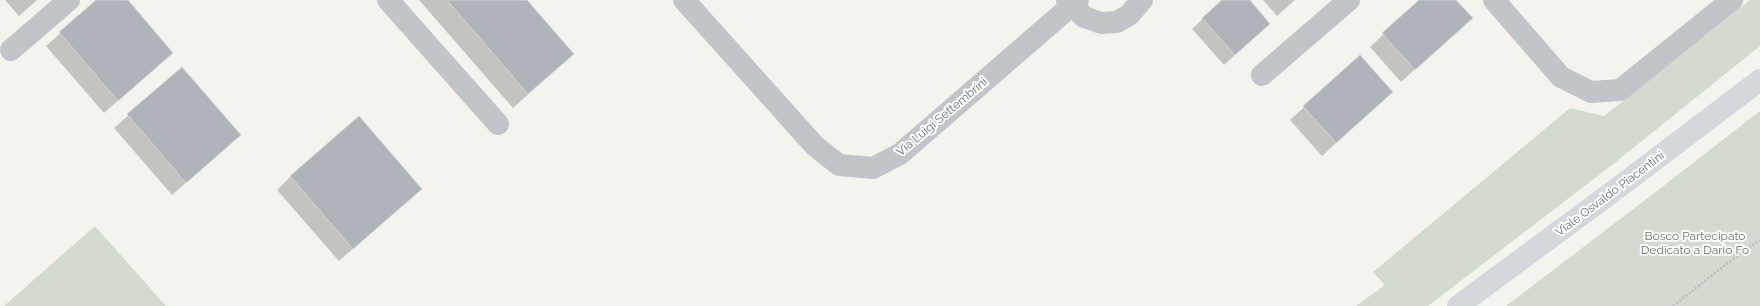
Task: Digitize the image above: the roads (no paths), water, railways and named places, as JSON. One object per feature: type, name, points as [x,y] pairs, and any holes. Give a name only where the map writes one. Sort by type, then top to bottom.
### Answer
[{"type":"main road","name":"Viale Osvaldo Piacentini","points":[[1458,306],[1616,190],[1760,80]]},
{"type":"street","points":[[12,50],[69,0]]},
{"type":"street","points":[[388,0],[498,124]]},
{"type":"street","name":"Via Luigi Settembrini","points":[[684,0],[815,146],[839,165],[873,168],[900,154],[1072,2]]},
{"type":"street","points":[[1072,2],[1084,17],[1101,23],[1117,22],[1129,15],[1142,0]]},
{"type":"street","points":[[1262,75],[1349,0]]},
{"type":"street","points":[[1494,0],[1561,77],[1591,92],[1620,90],[1732,0]]},
{"type":"park label","name":"Bosco Partecipato Dedicato a Dario Fo","points":[[1695,243]]}]
